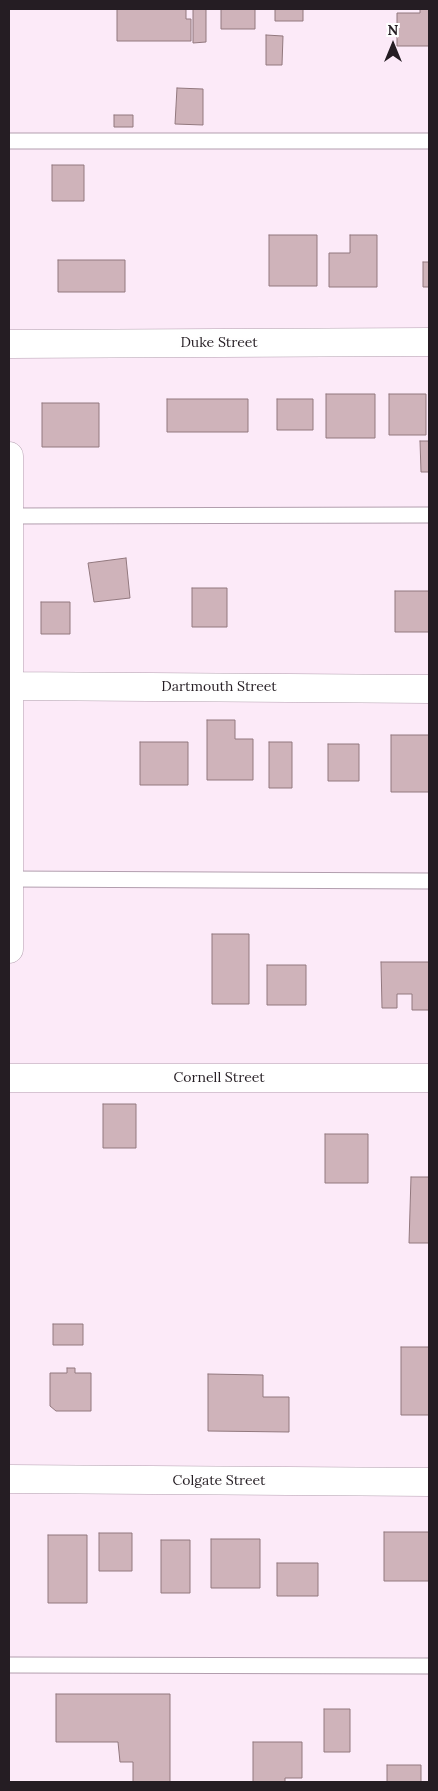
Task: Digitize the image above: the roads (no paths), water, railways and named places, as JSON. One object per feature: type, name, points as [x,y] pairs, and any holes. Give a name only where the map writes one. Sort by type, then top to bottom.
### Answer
[{"type":"street","name":"Duke Street","points":[[9,344],[429,342]]},
{"type":"street","points":[[9,456],[9,949]]},
{"type":"street","name":"Dartmouth Street","points":[[9,686],[429,689]]},
{"type":"street","name":"Cornell Street","points":[[9,1078],[429,1078]]},
{"type":"street","name":"Colgate Street","points":[[9,1480],[429,1482]]},
{"type":"lane","points":[[9,142],[429,142]]},
{"type":"lane","points":[[9,516],[429,515]]},
{"type":"lane","points":[[9,879],[429,881]]},
{"type":"lane","points":[[9,1665],[429,1666]]}]
